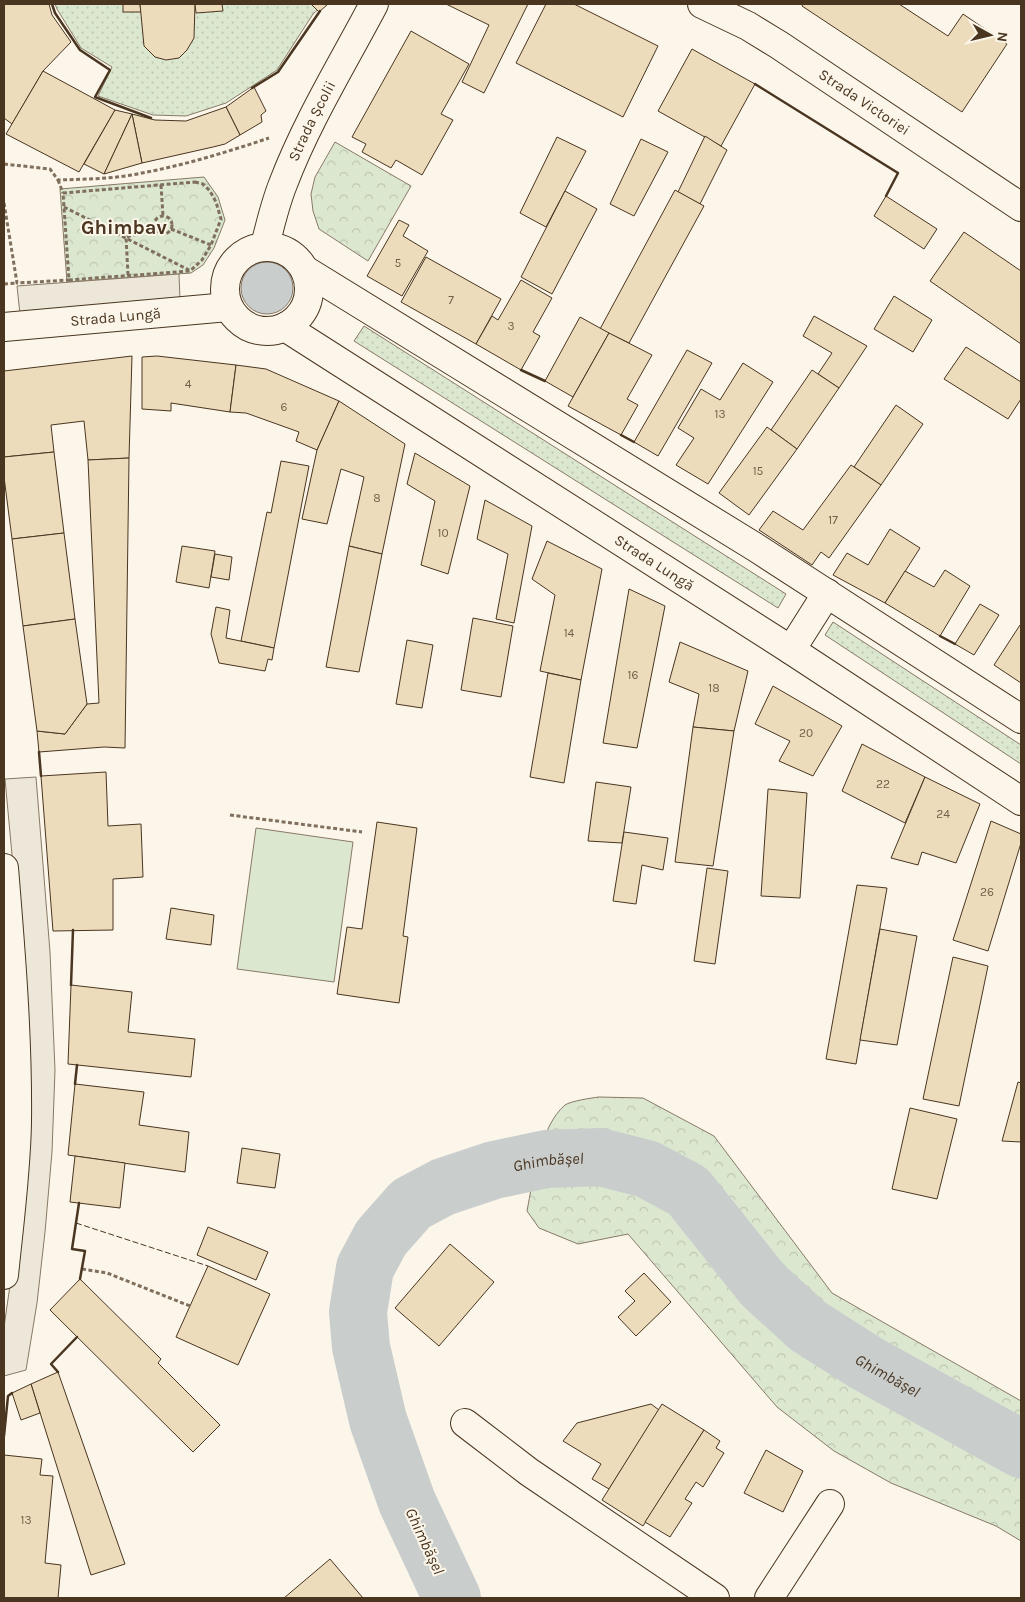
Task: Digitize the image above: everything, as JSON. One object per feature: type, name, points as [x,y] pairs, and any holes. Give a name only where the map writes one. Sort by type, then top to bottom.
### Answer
[{"type":"street","name":"Strada Școlii","points":[[265,246],[283,184],[312,123],[374,4]]},
{"type":"street","name":"Strada Victoriei","points":[[702,4],[748,26],[778,45],[1021,207]]},
{"type":"street","points":[[265,246],[278,247],[289,252],[305,270],[309,283],[309,296],[304,309],[296,319],[285,327],[272,331],[259,331],[246,326],[235,318],[228,307],[224,293],[225,279],[230,266],[239,256],[252,249],[265,246]]},
{"type":"street","points":[[305,270],[827,593],[1021,720]]},
{"type":"street","name":"Strada Lungă","points":[[4,327],[228,307]]},
{"type":"street","name":"Strada Lungă","points":[[285,327],[791,650],[1021,801]]},
{"type":"street","points":[[791,650],[827,593]]},
{"type":"street","points":[[4,868],[16,1030],[17,1125],[12,1201],[4,1275]]},
{"type":"street","points":[[465,1423],[529,1472],[715,1598]]},
{"type":"street","points":[[769,1598],[830,1504]]},
{"type":"path","points":[[58,180],[141,174],[222,154],[312,123]]},
{"type":"path","points":[[4,164],[50,169],[58,180],[63,193],[69,280]]},
{"type":"path","points":[[4,284],[190,271],[202,260],[211,245],[221,219],[216,202],[210,191],[203,184],[195,182],[63,193]]},
{"type":"path","points":[[161,185],[163,216]]},
{"type":"path","points":[[4,203],[17,283]]},
{"type":"path","points":[[64,207],[190,271]]},
{"type":"path","points":[[163,216],[170,220],[171,229],[164,234],[159,233],[155,229],[155,220],[163,216]]},
{"type":"path","points":[[126,237],[155,229]]},
{"type":"path","points":[[171,229],[211,245]]},
{"type":"path","points":[[126,237],[128,275]]},
{"type":"path","points":[[230,815],[362,832]]},
{"type":"path","points":[[82,1269],[107,1273],[190,1306]]},
{"type":"green space","points":[[55,4],[324,4],[313,14],[277,70],[226,103],[186,116],[153,115],[98,96],[112,67],[81,48]]},
{"type":"green space","points":[[335,142],[411,186],[368,261],[319,229],[313,211],[311,194],[315,177]]},
{"type":"green space","points":[[204,177],[218,197],[225,220],[214,248],[203,265],[191,273],[67,282],[60,189]]},
{"type":"green space","points":[[364,326],[786,594],[778,608],[354,341]]},
{"type":"green space","points":[[833,622],[1021,745],[1021,764],[825,635]]},
{"type":"green space","points":[[256,828],[353,842],[334,982],[237,969]]},
{"type":"green space","points":[[599,1097],[643,1098],[714,1136],[832,1293],[1021,1401],[1021,1541],[996,1526],[891,1483],[834,1451],[777,1407],[628,1234],[578,1244],[539,1228],[527,1211],[535,1169],[549,1126],[556,1114],[565,1105]]},
{"type":"shaded area","points":[[267,262],[277,264],[285,270],[291,278],[293,288],[291,298],[285,306],[277,312],[267,314],[257,312],[249,306],[243,298],[241,288],[243,278],[249,270],[257,264]]},
{"type":"shaded area","points":[[179,274],[180,300],[20,314],[17,286]]},
{"type":"shaded area","points":[[36,777],[50,952],[55,1070],[52,1152],[37,1303],[26,1370],[4,1376],[4,1327],[18,1230],[16,898],[5,779]]},
{"type":"building","points":[[4,4],[49,4],[52,15],[71,42],[43,71],[12,124],[4,118]]},
{"type":"building","points":[[123,4],[140,4],[141,12],[123,12]]},
{"type":"building","points":[[140,4],[195,4],[194,38],[187,50],[179,58],[166,60],[155,57],[144,46]]},
{"type":"building","points":[[195,4],[222,4],[223,11],[196,13]]},
{"type":"building","points":[[311,4],[328,4],[319,12]]},
{"type":"building","points":[[446,4],[528,4],[484,93],[462,82],[489,25]]},
{"type":"building","points":[[546,4],[574,4],[658,46],[623,117],[516,63]]},
{"type":"building","points":[[803,4],[899,4],[948,36],[963,14],[1007,44],[962,112],[802,6]]},
{"type":"building","points":[[411,31],[469,64],[441,114],[453,120],[422,175],[396,160],[391,168],[362,152],[366,144],[352,137]]},
{"type":"building","points":[[692,49],[755,84],[721,146],[658,111]]},
{"type":"building","points":[[43,71],[115,110],[79,172],[6,134]]},
{"type":"building","points":[[254,87],[266,111],[261,115],[262,122],[240,135],[226,107]]},
{"type":"building","points":[[226,107],[240,135],[225,144],[142,163],[132,114],[155,120],[186,121]]},
{"type":"building","points":[[115,110],[132,114],[104,174],[84,164]]},
{"type":"building","points":[[132,114],[142,163],[104,174]]},
{"type":"building","points":[[705,136],[727,150],[700,204],[678,192]]},
{"type":"building","points":[[557,137],[586,151],[546,227],[520,213]]},
{"type":"building","points":[[641,139],[668,152],[634,216],[610,204]]},
{"type":"building","points":[[675,190],[704,206],[629,343],[600,329]]},
{"type":"building","points":[[565,191],[597,209],[552,294],[521,277]]},
{"type":"building","points":[[886,196],[937,229],[924,249],[874,216]]},
{"type":"building","points":[[399,220],[409,225],[403,236],[428,251],[402,296],[367,276]]},
{"type":"building","points":[[964,232],[1021,271],[1021,344],[930,281]]},
{"type":"building","points":[[426,257],[501,299],[476,344],[401,302]]},
{"type":"building","points":[[521,280],[552,298],[533,332],[540,336],[521,370],[476,344],[492,316],[498,320]]},
{"type":"building","points":[[894,296],[932,320],[913,352],[874,329]]},
{"type":"building","points":[[814,316],[867,346],[839,388],[818,374],[832,353],[803,336]]},
{"type":"building","points":[[580,317],[609,333],[573,397],[545,381]]},
{"type":"building","points":[[609,333],[652,355],[627,399],[638,405],[621,435],[568,406]]},
{"type":"building","points":[[966,347],[1021,382],[1021,399],[1008,419],[944,379]]},
{"type":"building","points":[[687,350],[712,363],[658,456],[634,442]]},
{"type":"building","points":[[132,356],[129,458],[88,460],[84,421],[51,425],[54,452],[4,457],[4,371]]},
{"type":"building","points":[[157,356],[236,365],[230,412],[171,403],[171,411],[142,409],[142,357]]},
{"type":"building","points":[[743,363],[773,382],[708,484],[676,465],[694,438],[678,428],[701,389],[720,400]]},
{"type":"building","points":[[236,365],[266,369],[339,401],[317,450],[296,441],[299,432],[246,413],[230,412]]},
{"type":"building","points":[[812,370],[839,388],[797,449],[771,430]]},
{"type":"building","points":[[339,401],[405,444],[382,554],[349,546],[364,477],[341,469],[327,524],[302,519],[317,450]]},
{"type":"building","points":[[896,405],[923,424],[881,485],[854,467]]},
{"type":"building","points":[[767,427],[797,449],[749,515],[719,493]]},
{"type":"building","points":[[54,452],[64,533],[12,539],[4,477],[4,457]]},
{"type":"building","points":[[415,453],[470,486],[448,574],[421,565],[435,501],[407,484]]},
{"type":"building","points":[[129,458],[125,748],[104,747],[39,752],[37,731],[65,734],[87,704],[99,703],[88,460]]},
{"type":"building","points":[[281,461],[309,466],[274,648],[241,641],[267,512],[271,513]]},
{"type":"building","points":[[851,465],[881,485],[829,558],[821,552],[812,565],[759,530],[773,511],[803,530]]},
{"type":"building","points":[[485,500],[532,526],[514,623],[496,619],[508,554],[477,539]]},
{"type":"building","points":[[890,529],[920,548],[885,603],[833,575],[847,553],[868,565]]},
{"type":"building","points":[[64,533],[75,619],[23,626],[12,539]]},
{"type":"building","points":[[547,541],[602,569],[581,680],[540,671],[555,595],[532,579]]},
{"type":"building","points":[[182,546],[215,551],[209,588],[176,582]]},
{"type":"building","points":[[349,546],[382,554],[359,672],[326,667]]},
{"type":"building","points":[[215,554],[232,557],[229,580],[211,577]]},
{"type":"building","points":[[945,570],[970,586],[940,636],[885,603],[905,571],[934,587]]},
{"type":"building","points":[[629,589],[665,606],[637,748],[603,743]]},
{"type":"building","points":[[980,604],[999,615],[974,655],[955,644]]},
{"type":"building","points":[[216,607],[230,610],[226,638],[274,648],[272,660],[268,659],[265,671],[219,663],[211,634]]},
{"type":"building","points":[[473,618],[513,626],[501,697],[461,690]]},
{"type":"building","points":[[75,619],[87,704],[65,734],[37,731],[23,626]]},
{"type":"building","points":[[1021,626],[1021,683],[994,665]]},
{"type":"building","points":[[407,640],[433,645],[422,708],[396,704]]},
{"type":"building","points":[[680,642],[748,671],[734,731],[693,727],[699,694],[669,682]]},
{"type":"building","points":[[548,673],[581,680],[564,783],[530,777]]},
{"type":"building","points":[[773,686],[842,726],[813,776],[779,761],[790,741],[755,724]]},
{"type":"building","points":[[693,727],[734,731],[713,866],[675,862]]},
{"type":"building","points":[[862,744],[925,777],[905,823],[842,791]]},
{"type":"building","points":[[106,772],[108,826],[141,824],[143,877],[113,879],[113,930],[53,931],[41,776]]},
{"type":"building","points":[[925,777],[980,804],[956,863],[922,852],[918,865],[891,858]]},
{"type":"building","points":[[596,782],[631,787],[622,843],[588,841]]},
{"type":"building","points":[[768,789],[807,793],[800,898],[761,896]]},
{"type":"building","points":[[991,821],[1021,834],[1021,843],[988,951],[953,940]]},
{"type":"building","points":[[377,822],[417,828],[403,936],[408,937],[399,1003],[337,994],[347,927],[362,929]]},
{"type":"building","points":[[624,832],[668,838],[663,870],[642,865],[636,904],[613,901]]},
{"type":"building","points":[[707,868],[728,871],[715,964],[694,961]]},
{"type":"building","points":[[857,885],[887,888],[856,1064],[826,1059]]},
{"type":"building","points":[[171,908],[214,915],[211,945],[166,939]]},
{"type":"building","points":[[880,929],[917,936],[897,1045],[860,1040]]},
{"type":"building","points":[[953,957],[988,966],[959,1106],[923,1099]]},
{"type":"building","points":[[71,985],[132,992],[128,1032],[195,1039],[191,1077],[68,1064]]},
{"type":"building","points":[[1018,1082],[1021,1083],[1021,1142],[1002,1141]]},
{"type":"building","points":[[75,1084],[144,1092],[139,1125],[189,1132],[185,1172],[68,1155]]},
{"type":"building","points":[[910,1108],[957,1119],[937,1199],[892,1189]]},
{"type":"building","points":[[242,1148],[280,1154],[275,1188],[237,1183]]},
{"type":"building","points":[[75,1156],[125,1163],[120,1208],[70,1202]]},
{"type":"building","points":[[208,1227],[268,1252],[256,1280],[197,1255]]},
{"type":"building","points":[[450,1244],[494,1282],[439,1346],[395,1308]]},
{"type":"building","points":[[208,1266],[270,1294],[238,1365],[176,1337]]},
{"type":"building","points":[[644,1273],[671,1302],[636,1336],[618,1317],[635,1301],[625,1291]]},
{"type":"building","points":[[80,1279],[161,1359],[158,1363],[220,1425],[193,1452],[50,1310]]},
{"type":"building","points":[[58,1372],[125,1564],[91,1575],[31,1384]]},
{"type":"building","points":[[31,1384],[40,1413],[21,1420],[12,1393]]},
{"type":"building","points":[[651,1404],[659,1410],[609,1489],[592,1479],[601,1464],[563,1441],[577,1423]]},
{"type":"building","points":[[662,1404],[704,1430],[643,1526],[602,1500]]},
{"type":"building","points":[[704,1430],[720,1441],[716,1448],[724,1453],[703,1487],[696,1482],[685,1499],[692,1503],[670,1537],[645,1522]]},
{"type":"building","points":[[766,1450],[803,1471],[783,1512],[744,1493]]},
{"type":"building","points":[[4,1455],[42,1459],[40,1475],[53,1476],[45,1563],[61,1565],[58,1598],[4,1598]]},
{"type":"building","points":[[330,1559],[363,1598],[284,1598]]},
{"type":"waterway","name":"Ghimbășel","points":[[452,1598],[407,1502],[378,1420],[361,1347],[358,1312],[365,1268],[381,1238],[411,1204],[443,1187],[494,1170],[546,1159],[600,1157],[647,1169],[688,1191],[763,1285],[808,1326],[866,1363],[1021,1449]]},
{"type":"fence","points":[[76,1223],[208,1266]]},
{"type":"wall","points":[[52,4],[55,13],[80,50],[110,70],[95,97],[151,118]]},
{"type":"wall","points":[[252,88],[278,72],[320,11]]},
{"type":"wall","points":[[755,84],[898,173],[886,196]]},
{"type":"wall","points":[[521,370],[545,381]]},
{"type":"wall","points":[[621,435],[634,442]]},
{"type":"wall","points":[[940,636],[955,644]]},
{"type":"wall","points":[[39,752],[41,776]]},
{"type":"wall","points":[[71,985],[73,930]]},
{"type":"wall","points":[[75,1084],[77,1065]]},
{"type":"wall","points":[[79,1203],[72,1249],[85,1251],[80,1279]]},
{"type":"wall","points":[[58,1372],[51,1364],[77,1337]]},
{"type":"wall","points":[[4,1436],[8,1396],[12,1393]]},
{"type":"district","name":"Ghimbav","points":[[124,227]]}]
